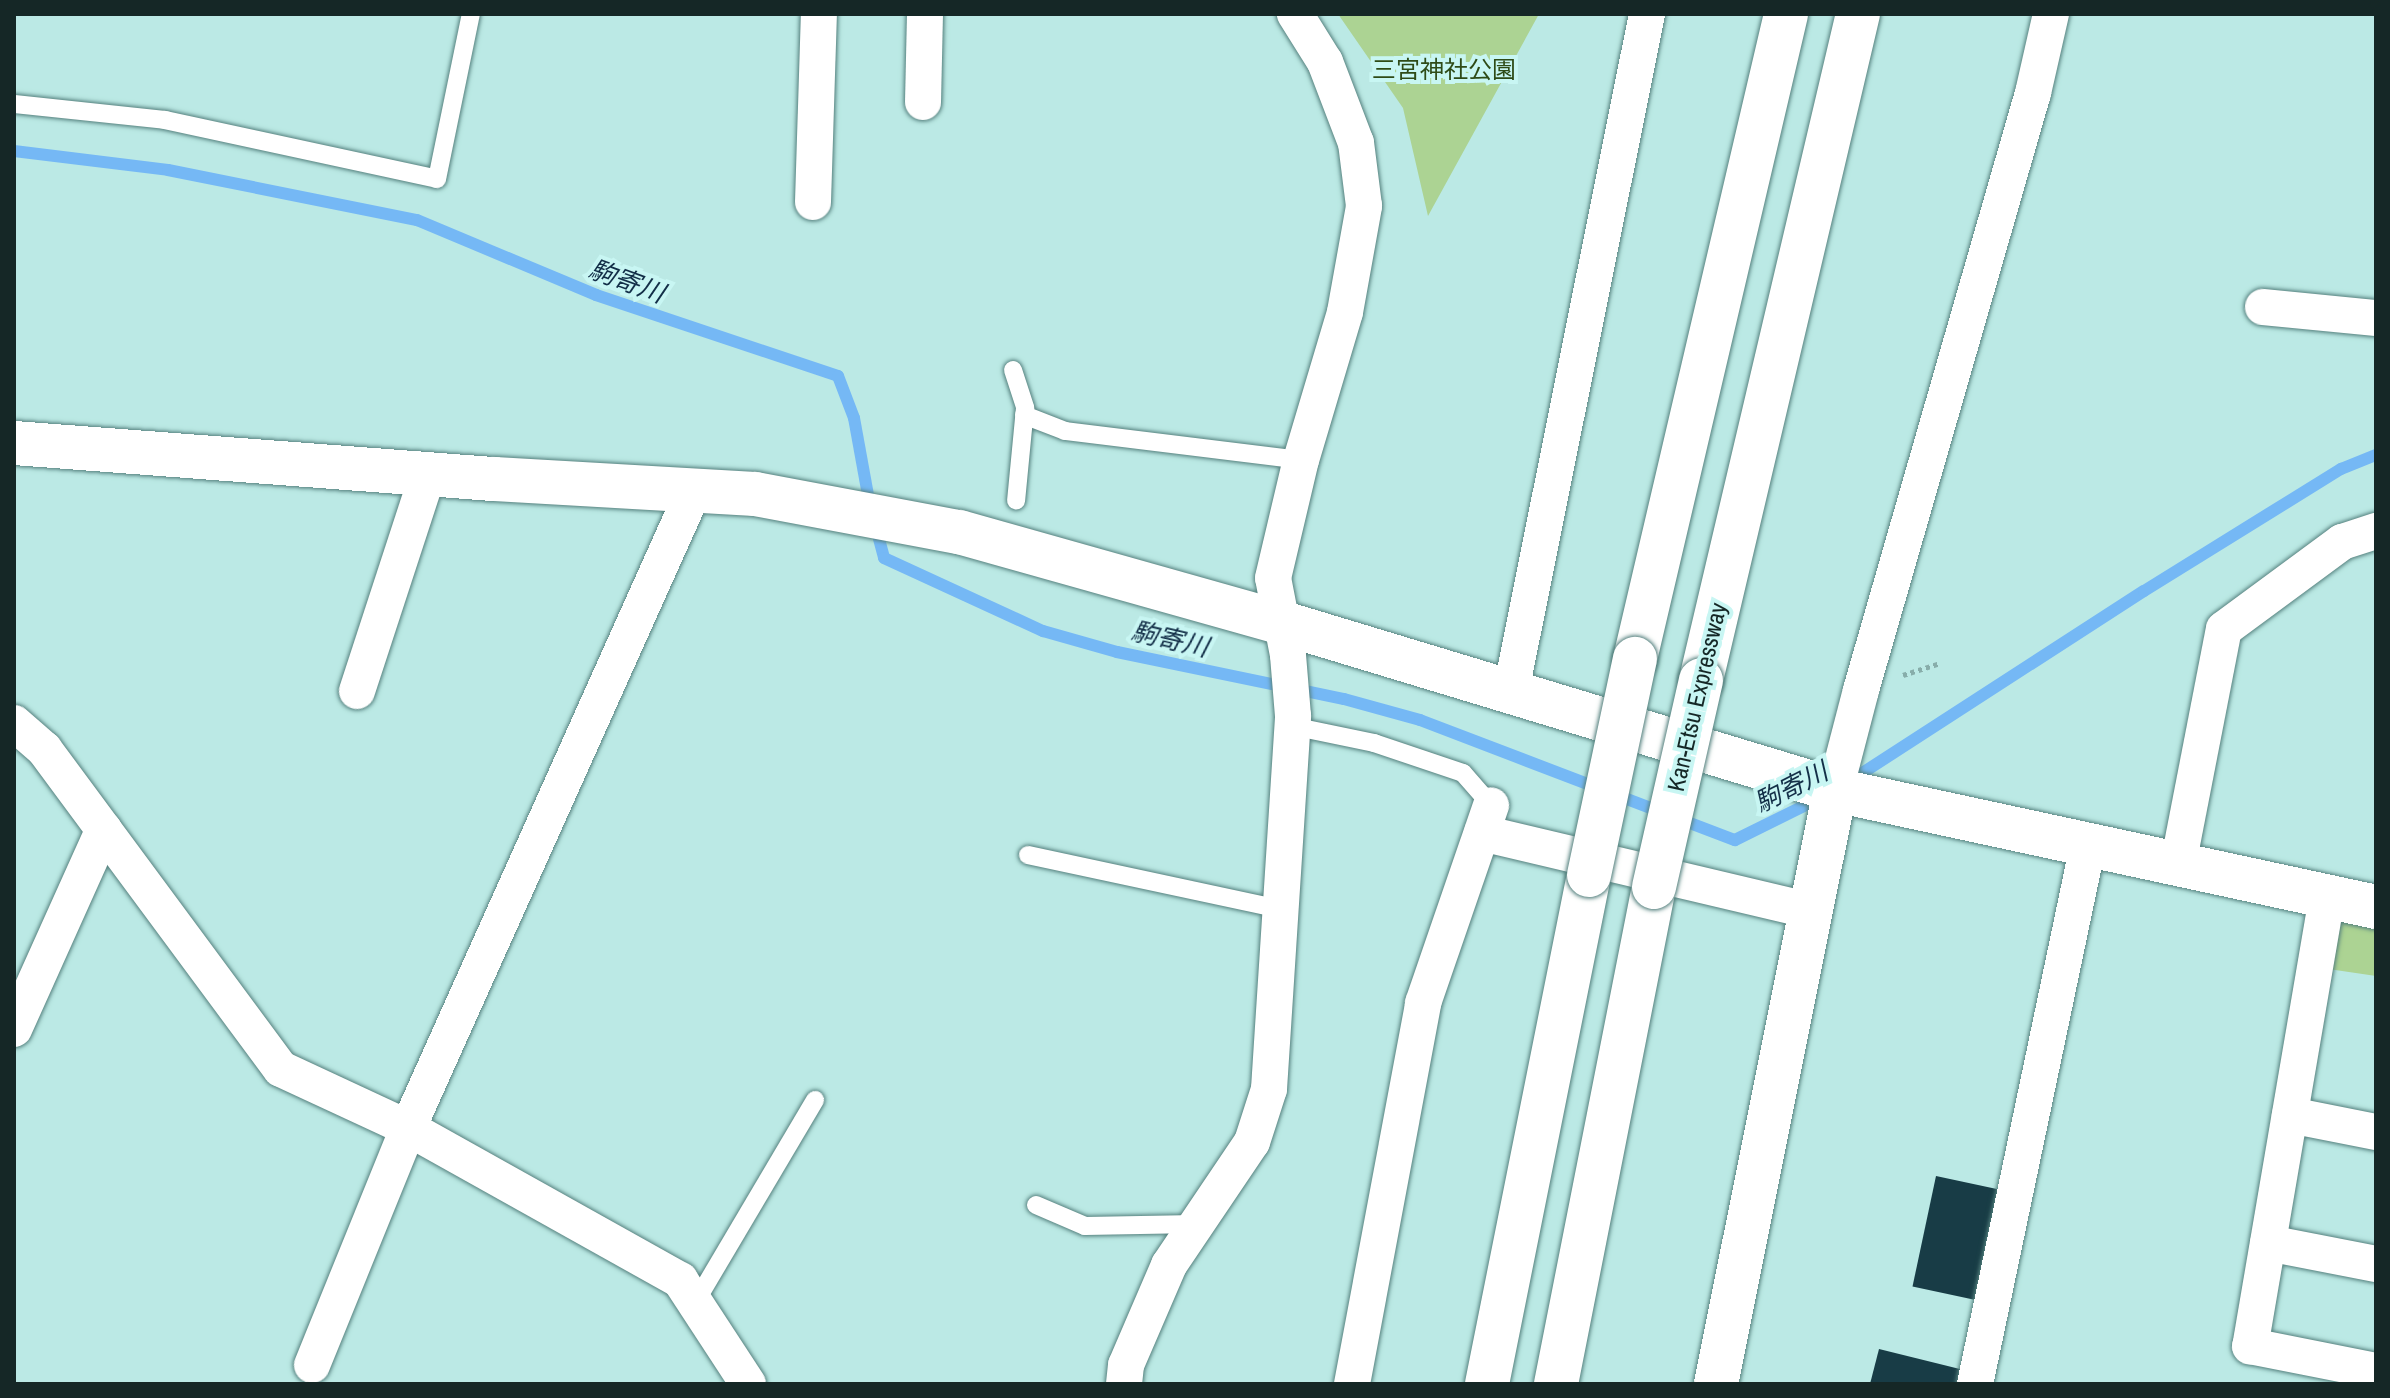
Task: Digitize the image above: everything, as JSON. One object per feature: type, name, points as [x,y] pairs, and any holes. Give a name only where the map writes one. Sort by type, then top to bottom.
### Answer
[{"type":"main road","points":[[1487,1384],[1635,659],[1786,14]]},
{"type":"main road","name":"Kan-Etsu Expressway","points":[[1556,1384],[1654,887],[1858,14]]},
{"type":"main road","points":[[14,443],[428,474],[755,494],[959,532],[1284,638],[1511,691],[1835,790],[2376,907]]},
{"type":"main road","points":[[1716,1384],[1835,790]]},
{"type":"street","points":[[813,202],[819,14]]},
{"type":"street","points":[[923,102],[925,14]]},
{"type":"street","points":[[1124,1384],[1126,1365],[1169,1265],[1252,1142],[1269,1089],[1293,721],[1284,638],[1273,578],[1301,460],[1345,312],[1364,206],[1356,143],[1325,62],[1295,14]]},
{"type":"street","points":[[1511,691],[1647,14]]},
{"type":"street","points":[[1835,790],[2033,93],[2051,14]]},
{"type":"street","points":[[2263,307],[2376,318]]},
{"type":"street","points":[[357,691],[428,474]]},
{"type":"street","points":[[312,1365],[408,1128],[694,490]]},
{"type":"street","points":[[2178,865],[2224,629],[2342,542],[2376,531]]},
{"type":"street","points":[[14,723],[44,749],[281,1069],[408,1128],[680,1280],[748,1384]]},
{"type":"street","points":[[1352,1384],[1423,1003],[1486,819],[1811,911]]},
{"type":"street","points":[[14,1029],[104,829]]},
{"type":"street","points":[[1975,1384],[2088,845]]},
{"type":"street","points":[[2327,897],[2250,1346],[2376,1371]]},
{"type":"street","points":[[2290,1115],[2376,1132]]},
{"type":"street","points":[[2268,1243],[2376,1264]]},
{"type":"lane","points":[[14,104],[165,120],[437,179],[471,14]]},
{"type":"lane","points":[[1013,370],[1024,415],[1016,501]]},
{"type":"lane","points":[[1024,415],[1065,431],[1301,460]]},
{"type":"lane","points":[[1293,721],[1374,743],[1463,773],[1486,819]]},
{"type":"lane","points":[[1028,855],[1279,909]]},
{"type":"lane","points":[[695,1303],[815,1100]]},
{"type":"lane","points":[[1036,1205],[1085,1226],[1196,1224]]},
{"type":"green space","name":"三宮神社公園","points":[[1338,14],[1539,14],[1428,216],[1403,108]]},
{"type":"green space","points":[[2341,900],[2376,907],[2376,976],[2315,967]]},
{"type":"building","points":[[1936,1176],[2014,1193],[1991,1303],[1913,1287]]},
{"type":"building","points":[[1879,1349],[1984,1375],[1982,1384],[1870,1384]]},
{"type":"waterway","name":"駒寄川","points":[[14,151],[168,170],[417,220],[596,295],[838,376],[854,418],[870,506]]},
{"type":"waterway","name":"駒寄川","points":[[1850,781],[2144,591],[2341,469],[2376,455]]},
{"type":"waterway","name":"駒寄川","points":[[875,524],[884,558],[1043,631],[1117,652],[1344,699],[1420,720],[1735,840],[1820,798]]}]
